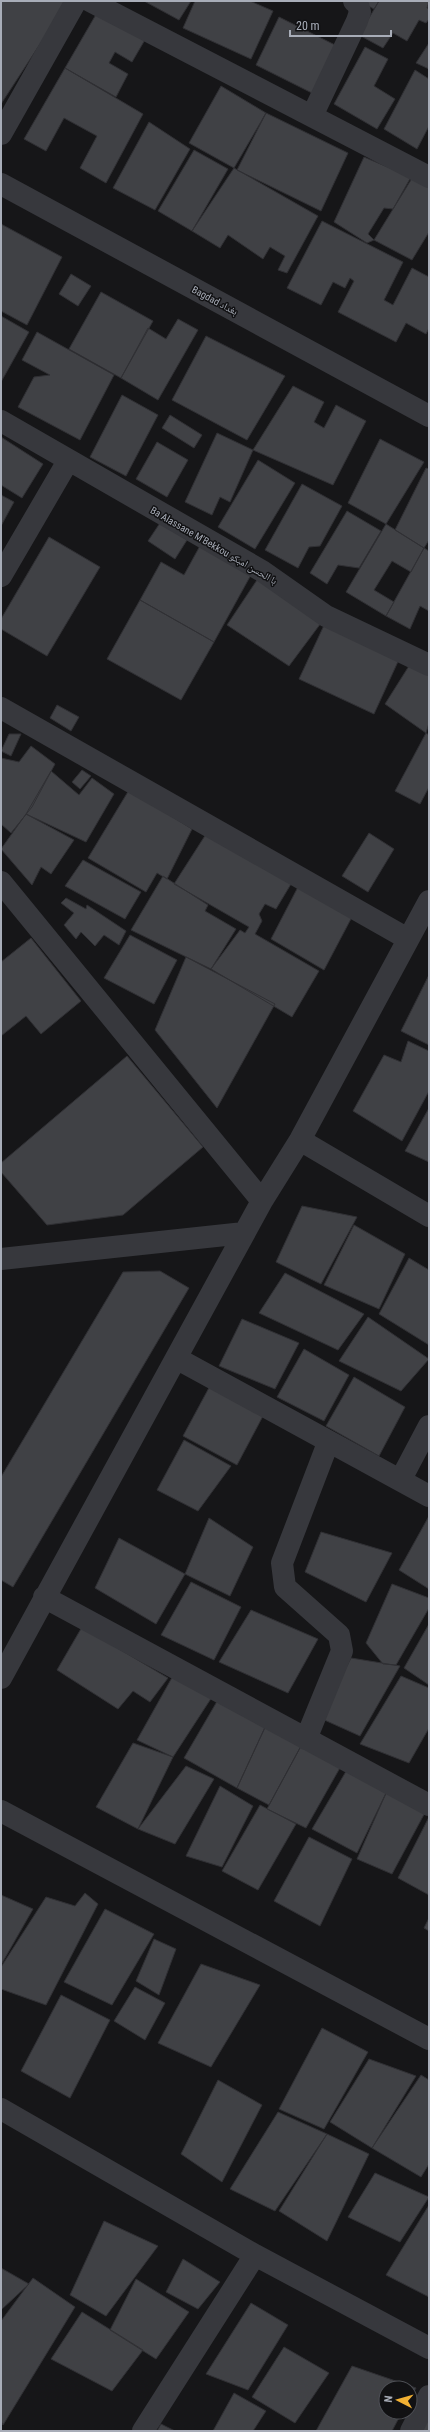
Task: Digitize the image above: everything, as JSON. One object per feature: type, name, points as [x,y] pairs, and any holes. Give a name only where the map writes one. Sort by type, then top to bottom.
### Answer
[{"type":"street","points":[[1,134],[76,1]]},
{"type":"street","points":[[90,1],[312,116],[428,174]]},
{"type":"street","points":[[312,116],[358,21],[360,12],[357,2],[354,1]]},
{"type":"street","name":"Bagdad بغداد","points":[[1,184],[429,416]]},
{"type":"street","name":"Ba Alassane M'Bekkou با الحسن امبكو","points":[[1,421],[68,461],[262,571],[326,616],[429,665]]},
{"type":"street","points":[[1,576],[68,461]]},
{"type":"street","points":[[1,708],[417,935]]},
{"type":"street","points":[[1,882],[262,1201]]},
{"type":"street","points":[[1,1678],[244,1233],[300,1140],[417,935],[429,901]]},
{"type":"street","points":[[300,1140],[429,1216]]},
{"type":"street","points":[[1,1259],[244,1233]]},
{"type":"street","points":[[176,1358],[328,1443],[400,1479],[429,1496]]},
{"type":"street","points":[[400,1479],[429,1426]]},
{"type":"street","points":[[306,1739],[342,1651],[339,1635],[285,1587],[282,1563],[328,1443]]},
{"type":"street","points":[[44,1597],[429,1805]]},
{"type":"street","points":[[1,1811],[429,2040]]},
{"type":"street","points":[[1,2109],[255,2255],[429,2348]]},
{"type":"street","points":[[143,2431],[255,2255]]},
{"type":"street","points":[[411,2431],[429,2396]]},
{"type":"building","points":[[1,1],[68,1],[1,104]]},
{"type":"building","points":[[144,1],[191,1],[179,20]]},
{"type":"building","points":[[195,1],[250,1],[273,11],[251,59],[183,28]]},
{"type":"building","points":[[359,1],[379,1],[374,9]]},
{"type":"building","points":[[379,1],[429,1],[427,8],[429,9],[429,19],[426,23],[419,20],[407,41],[393,33],[383,48],[359,35]]},
{"type":"building","points":[[98,11],[146,38],[132,62],[115,52],[109,63],[128,74],[116,97],[65,68]]},
{"type":"building","points":[[279,17],[335,45],[312,93],[256,65]]},
{"type":"building","points":[[429,43],[429,69],[416,63]]},
{"type":"building","points":[[365,47],[388,59],[374,86],[395,99],[377,129],[334,104]]},
{"type":"building","points":[[65,68],[143,114],[106,183],[80,168],[97,136],[64,118],[46,151],[24,139]]},
{"type":"building","points":[[415,70],[429,79],[429,126],[417,149],[384,129]]},
{"type":"building","points":[[221,86],[266,113],[234,168],[189,143]]},
{"type":"building","points":[[266,113],[348,153],[321,211],[237,170]]},
{"type":"building","points":[[149,122],[190,149],[155,210],[113,188]]},
{"type":"building","points":[[194,150],[228,169],[192,231],[158,211]]},
{"type":"building","points":[[364,157],[411,177],[393,209],[384,208],[368,234],[374,240],[367,243],[334,222]]},
{"type":"building","points":[[234,168],[318,216],[287,273],[278,270],[285,256],[270,247],[263,259],[228,235],[220,248],[192,231]]},
{"type":"building","points":[[414,175],[429,184],[429,232],[412,260],[374,240]]},
{"type":"building","points":[[322,221],[403,262],[384,300],[393,305],[412,268],[429,277],[429,328],[426,334],[406,323],[396,342],[338,312],[354,281],[350,278],[345,288],[333,282],[321,305],[287,288]]},
{"type":"building","points":[[1,224],[62,257],[27,325],[1,311]]},
{"type":"building","points":[[71,274],[91,286],[78,306],[59,294]]},
{"type":"building","points":[[101,292],[153,321],[121,378],[69,349]]},
{"type":"building","points":[[1,316],[29,332],[1,382]]},
{"type":"building","points":[[178,319],[198,330],[158,400],[121,378],[148,328],[166,339]]},
{"type":"building","points":[[37,332],[114,375],[80,440],[18,407],[34,377],[50,375],[22,360]]},
{"type":"building","points":[[206,336],[285,376],[247,440],[172,400]]},
{"type":"building","points":[[293,386],[324,402],[314,422],[324,428],[336,405],[366,421],[333,485],[253,450]]},
{"type":"building","points":[[122,395],[158,415],[126,476],[90,457]]},
{"type":"building","points":[[170,415],[202,435],[194,448],[162,428]]},
{"type":"building","points":[[217,433],[253,450],[230,502],[220,497],[212,515],[185,502]]},
{"type":"building","points":[[1,437],[43,464],[22,498],[1,485]]},
{"type":"building","points":[[380,439],[424,462],[386,524],[348,503]]},
{"type":"building","points":[[157,442],[188,460],[167,497],[136,479]]},
{"type":"building","points":[[258,460],[295,483],[255,549],[218,527]]},
{"type":"building","points":[[426,468],[429,469],[429,540],[424,548],[395,530]]},
{"type":"building","points":[[302,484],[342,506],[320,546],[309,547],[298,568],[265,550]]},
{"type":"building","points":[[1,495],[14,502],[1,526]]},
{"type":"building","points":[[347,511],[381,531],[359,568],[338,565],[327,584],[310,573]]},
{"type":"building","points":[[160,523],[187,540],[175,559],[148,541]]},
{"type":"building","points":[[386,524],[424,548],[411,572],[392,561],[374,590],[394,602],[386,616],[346,592]]},
{"type":"building","points":[[49,537],[100,567],[47,656],[1,629],[1,619]]},
{"type":"building","points":[[201,544],[252,573],[214,642],[140,600],[161,562],[184,575]]},
{"type":"building","points":[[424,548],[429,551],[429,611],[420,606],[410,629],[386,616]]},
{"type":"building","points":[[261,574],[324,619],[289,666],[227,625]]},
{"type":"building","points":[[140,600],[214,642],[181,700],[107,659]]},
{"type":"building","points":[[326,621],[401,655],[374,714],[299,679]]},
{"type":"building","points":[[414,658],[429,668],[429,723],[426,733],[385,704]]},
{"type":"building","points":[[57,705],[79,717],[71,731],[50,718]]},
{"type":"building","points":[[426,733],[429,735],[429,787],[420,804],[395,791]]},
{"type":"building","points":[[9,734],[21,734],[11,756],[1,751]]},
{"type":"building","points":[[31,746],[55,764],[32,807],[11,833],[1,824],[1,758],[19,762]]},
{"type":"building","points":[[82,770],[91,776],[80,789],[72,782]]},
{"type":"building","points":[[51,771],[79,795],[92,778],[114,794],[86,842],[26,814]]},
{"type":"building","points":[[129,790],[192,829],[167,879],[157,873],[146,892],[88,858]]},
{"type":"building","points":[[26,814],[74,840],[51,874],[41,867],[32,885],[1,849]]},
{"type":"building","points":[[208,831],[294,879],[276,909],[265,904],[259,914],[262,921],[255,934],[319,971],[292,1017],[211,969],[240,930],[245,933],[249,927],[174,884]]},
{"type":"building","points":[[369,833],[394,849],[368,892],[342,876]]},
{"type":"building","points":[[83,860],[141,892],[125,919],[65,886]]},
{"type":"building","points":[[163,876],[208,905],[205,911],[236,929],[211,969],[131,930]]},
{"type":"building","points":[[299,885],[353,915],[324,970],[271,939]]},
{"type":"building","points":[[66,898],[86,909],[87,905],[126,931],[119,945],[104,935],[95,946],[81,932],[76,939],[64,925],[74,913],[61,903]]},
{"type":"building","points":[[130,935],[177,960],[154,1004],[104,978]]},
{"type":"building","points":[[31,938],[81,1001],[41,1034],[26,1016],[1,1036],[1,962]]},
{"type":"building","points":[[186,957],[275,1004],[217,1108],[155,1030]]},
{"type":"building","points":[[429,975],[429,1045],[401,1031]]},
{"type":"building","points":[[408,1041],[429,1051],[429,1091],[402,1141],[353,1111],[384,1055],[401,1062]]},
{"type":"building","points":[[127,1056],[203,1147],[123,1215],[47,1225],[1,1172],[1,1163]]},
{"type":"building","points":[[429,1108],[429,1162],[405,1151]]},
{"type":"building","points":[[302,1206],[357,1217],[321,1284],[276,1262]]},
{"type":"building","points":[[354,1225],[405,1254],[379,1309],[324,1285]]},
{"type":"building","points":[[409,1258],[429,1270],[429,1345],[379,1314]]},
{"type":"building","points":[[160,1271],[189,1288],[13,1587],[1,1580],[1,1477],[123,1272]]},
{"type":"building","points":[[285,1273],[364,1314],[338,1350],[259,1313]]},
{"type":"building","points":[[368,1317],[429,1359],[401,1391],[339,1361]]},
{"type":"building","points":[[242,1319],[299,1343],[275,1389],[219,1366]]},
{"type":"building","points":[[304,1349],[349,1375],[324,1421],[277,1397]]},
{"type":"building","points":[[354,1377],[405,1407],[379,1456],[326,1426]]},
{"type":"building","points":[[211,1384],[263,1416],[237,1465],[183,1436]]},
{"type":"building","points":[[184,1440],[231,1466],[198,1511],[157,1490]]},
{"type":"building","points":[[429,1516],[429,1589],[399,1570]]},
{"type":"building","points":[[209,1518],[253,1547],[230,1596],[185,1574]]},
{"type":"building","points":[[321,1532],[392,1553],[366,1602],[305,1572]]},
{"type":"building","points":[[119,1538],[185,1574],[156,1624],[95,1588]]},
{"type":"building","points":[[191,1582],[241,1607],[214,1660],[161,1635]]},
{"type":"building","points":[[392,1584],[429,1598],[429,1608],[396,1665],[383,1664],[366,1643]]},
{"type":"building","points":[[251,1610],[318,1639],[288,1693],[219,1662]]},
{"type":"building","points":[[429,1624],[429,1685],[404,1668]]},
{"type":"building","points":[[82,1627],[168,1678],[150,1702],[133,1691],[118,1709],[57,1670]]},
{"type":"building","points":[[351,1658],[400,1666],[360,1736],[320,1718]]},
{"type":"building","points":[[174,1674],[212,1697],[173,1757],[137,1740]]},
{"type":"building","points":[[401,1676],[429,1688],[429,1728],[409,1763],[360,1744]]},
{"type":"building","points":[[219,1698],[267,1723],[237,1788],[184,1758]]},
{"type":"building","points":[[267,1723],[301,1746],[269,1805],[237,1788]]},
{"type":"building","points":[[133,1743],[173,1757],[138,1829],[96,1807]]},
{"type":"building","points":[[301,1746],[341,1766],[306,1828],[267,1809]]},
{"type":"building","points":[[186,1766],[214,1779],[175,1844],[138,1829]]},
{"type":"building","points":[[348,1768],[387,1791],[357,1853],[312,1829]]},
{"type":"building","points":[[220,1786],[253,1806],[222,1867],[186,1856]]},
{"type":"building","points":[[387,1791],[428,1807],[392,1874],[357,1859]]},
{"type":"building","points":[[260,1805],[296,1824],[258,1890],[222,1871]]},
{"type":"building","points":[[429,1817],[429,1895],[398,1878]]},
{"type":"building","points":[[309,1837],[352,1859],[320,1926],[274,1901]]},
{"type":"building","points":[[85,1893],[98,1904],[46,2005],[1,1989],[1,1967],[46,1897],[75,1906]]},
{"type":"building","points":[[1,1895],[33,1909],[1,1965]]},
{"type":"building","points":[[105,1909],[154,1934],[112,2005],[64,1982]]},
{"type":"building","points":[[429,1918],[429,1931],[424,1928]]},
{"type":"building","points":[[154,1939],[176,1949],[159,1995],[136,1981]]},
{"type":"building","points":[[201,1964],[260,1985],[211,2067],[158,2043]]},
{"type":"building","points":[[135,1987],[165,2003],[145,2040],[114,2021]]},
{"type":"building","points":[[61,1995],[110,2020],[70,2098],[21,2071]]},
{"type":"building","points":[[322,2028],[368,2052],[324,2129],[279,2109]]},
{"type":"building","points":[[369,2059],[416,2076],[372,2148],[330,2122]]},
{"type":"building","points":[[421,2075],[429,2080],[429,2164],[421,2177],[372,2148]]},
{"type":"building","points":[[218,2080],[262,2105],[222,2182],[181,2154]]},
{"type":"building","points":[[278,2112],[327,2134],[275,2211],[230,2189]]},
{"type":"building","points":[[327,2134],[369,2154],[327,2241],[279,2211]]},
{"type":"building","points":[[375,2173],[429,2197],[400,2242],[348,2217]]},
{"type":"building","points":[[429,2205],[429,2297],[386,2275]]},
{"type":"building","points":[[104,2221],[158,2246],[106,2316],[70,2295]]},
{"type":"building","points":[[183,2259],[220,2282],[198,2309],[166,2292]]},
{"type":"building","points":[[1,2268],[29,2284],[1,2310]]},
{"type":"building","points":[[33,2278],[75,2307],[3,2425],[1,2421],[1,2321]]},
{"type":"building","points":[[136,2279],[189,2312],[156,2359],[110,2330]]},
{"type":"building","points":[[251,2303],[288,2325],[248,2390],[206,2374]]},
{"type":"building","points":[[82,2312],[143,2350],[112,2391],[51,2359]]},
{"type":"building","points":[[284,2347],[329,2373],[295,2423],[252,2397]]},
{"type":"building","points":[[352,2366],[393,2380],[378,2380],[378,2420],[398,2420],[392,2431],[316,2431]]},
{"type":"building","points":[[234,2393],[266,2411],[253,2431],[213,2431]]},
{"type":"building","points":[[429,2417],[429,2431],[421,2431]]},
{"type":"building","points":[[161,2424],[175,2431],[157,2431]]}]
